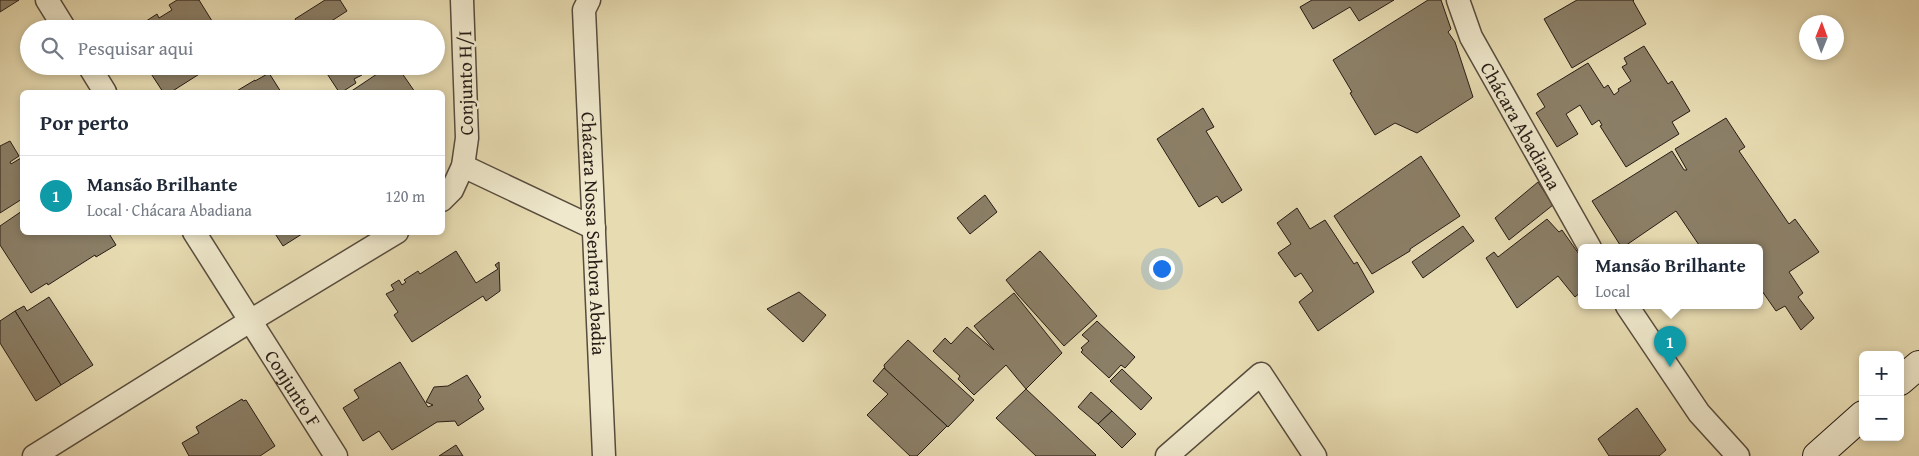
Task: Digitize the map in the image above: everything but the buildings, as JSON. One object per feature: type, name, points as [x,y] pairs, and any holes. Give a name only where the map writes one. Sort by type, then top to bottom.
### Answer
[{"type":"street","points":[[47,0],[59,20]]},
{"type":"street","name":"Conjunto H/I","points":[[445,197],[452,190],[463,166],[467,138],[462,0]]},
{"type":"street","name":"Chácara Abadiana","points":[[1458,0],[1471,37],[1588,244]]},
{"type":"street","name":"Chácara Nossa Senhora Abadia","points":[[586,5],[604,456]]},
{"type":"street","points":[[95,75],[104,90]]},
{"type":"street","points":[[463,166],[594,228]]},
{"type":"street","name":"Conjunto F","points":[[196,235],[336,456]]},
{"type":"street","points":[[34,456],[392,235]]},
{"type":"street","points":[[1629,309],[1699,413],[1738,456]]},
{"type":"street","points":[[1904,377],[1919,364]]},
{"type":"street","points":[[1167,456],[1261,374],[1315,456]]},
{"type":"street","points":[[1817,456],[1859,419]]},
{"type":"place","name":"Mansão Brilhante","points":[[1670,367]]}]
